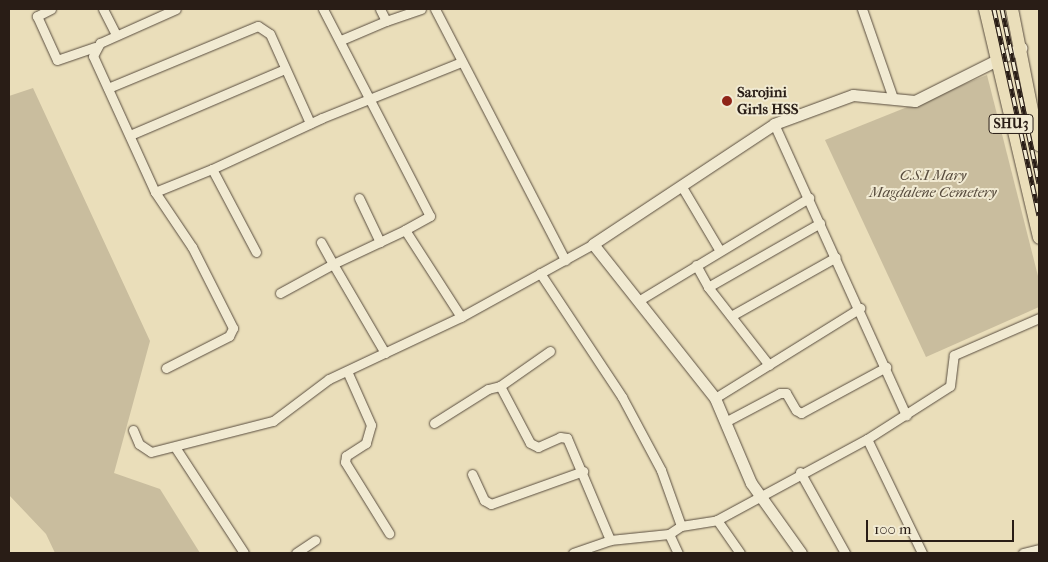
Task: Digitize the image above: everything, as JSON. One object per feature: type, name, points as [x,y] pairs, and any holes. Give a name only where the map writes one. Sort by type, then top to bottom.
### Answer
[{"type":"main road","name":"SHU3","points":[[985,9],[1039,238]]},
{"type":"main road","name":"SHU3","points":[[1012,9],[1039,145]]},
{"type":"street","points":[[51,9],[37,16],[57,60],[95,47],[116,34],[176,9]]},
{"type":"street","points":[[103,9],[116,34]]},
{"type":"street","points":[[280,292],[430,216],[324,9]]},
{"type":"street","points":[[380,9],[386,21]]},
{"type":"street","points":[[341,40],[421,9]]},
{"type":"street","points":[[435,9],[565,260]]},
{"type":"street","points":[[862,9],[893,98]]},
{"type":"street","points":[[108,88],[258,26],[270,34],[310,124]]},
{"type":"street","points":[[95,47],[93,56],[155,192],[192,247],[233,331],[229,336],[166,368]]},
{"type":"street","points":[[133,430],[144,451],[175,447],[273,422],[315,388],[461,317],[593,244],[682,187],[774,124],[853,95],[915,101],[1021,48]]},
{"type":"street","points":[[155,192],[212,169],[310,124],[461,62]]},
{"type":"street","points":[[130,135],[285,69]]},
{"type":"street","points":[[774,124],[860,308],[906,415]]},
{"type":"street","points":[[212,169],[256,252]]},
{"type":"street","points":[[682,187],[720,251]]},
{"type":"street","points":[[359,198],[380,242]]},
{"type":"street","points":[[638,301],[809,198]]},
{"type":"street","points":[[708,287],[820,223]]},
{"type":"street","points":[[405,230],[461,317]]},
{"type":"street","points":[[321,242],[385,353]]},
{"type":"street","points":[[593,244],[716,398],[751,483],[801,553]]},
{"type":"street","points":[[731,316],[836,257]]},
{"type":"street","points":[[696,265],[708,287],[769,365]]},
{"type":"street","points":[[540,273],[622,397],[660,470],[681,526]]},
{"type":"street","points":[[716,398],[860,308]]},
{"type":"street","points":[[573,553],[610,540],[669,534],[681,526],[717,520],[800,472],[867,439],[950,386],[954,355],[1039,318]]},
{"type":"street","points":[[434,423],[488,389],[500,386],[550,351]]},
{"type":"street","points":[[725,422],[780,392],[786,393],[796,410],[801,413],[886,368]]},
{"type":"street","points":[[347,371],[372,426],[366,443],[346,456],[345,462],[388,533]]},
{"type":"street","points":[[500,386],[530,444],[538,447],[564,436],[583,471],[610,540]]},
{"type":"street","points":[[867,439],[922,553]]},
{"type":"street","points":[[175,447],[244,553]]},
{"type":"street","points":[[472,474],[484,500],[491,504],[583,471]]},
{"type":"street","points":[[800,472],[845,553]]},
{"type":"street","points":[[717,520],[740,553]]},
{"type":"street","points":[[669,534],[678,553]]},
{"type":"street","points":[[296,553],[315,540]]},
{"type":"street","points":[[1023,553],[1039,549]]},
{"type":"green space","name":"C.S.I Mary Magdalene Cemetery","points":[[987,75],[1039,280],[1039,307],[926,357],[825,140]]},
{"type":"green space","points":[[33,88],[150,341],[114,473],[160,489],[200,553],[55,553],[46,534],[9,495],[9,96]]},
{"type":"railway","points":[[994,9],[1039,215]]},
{"type":"railway","points":[[1002,9],[1039,183]]},
{"type":"place","name":"Sarojini Girls HSS","points":[[727,101]]}]
